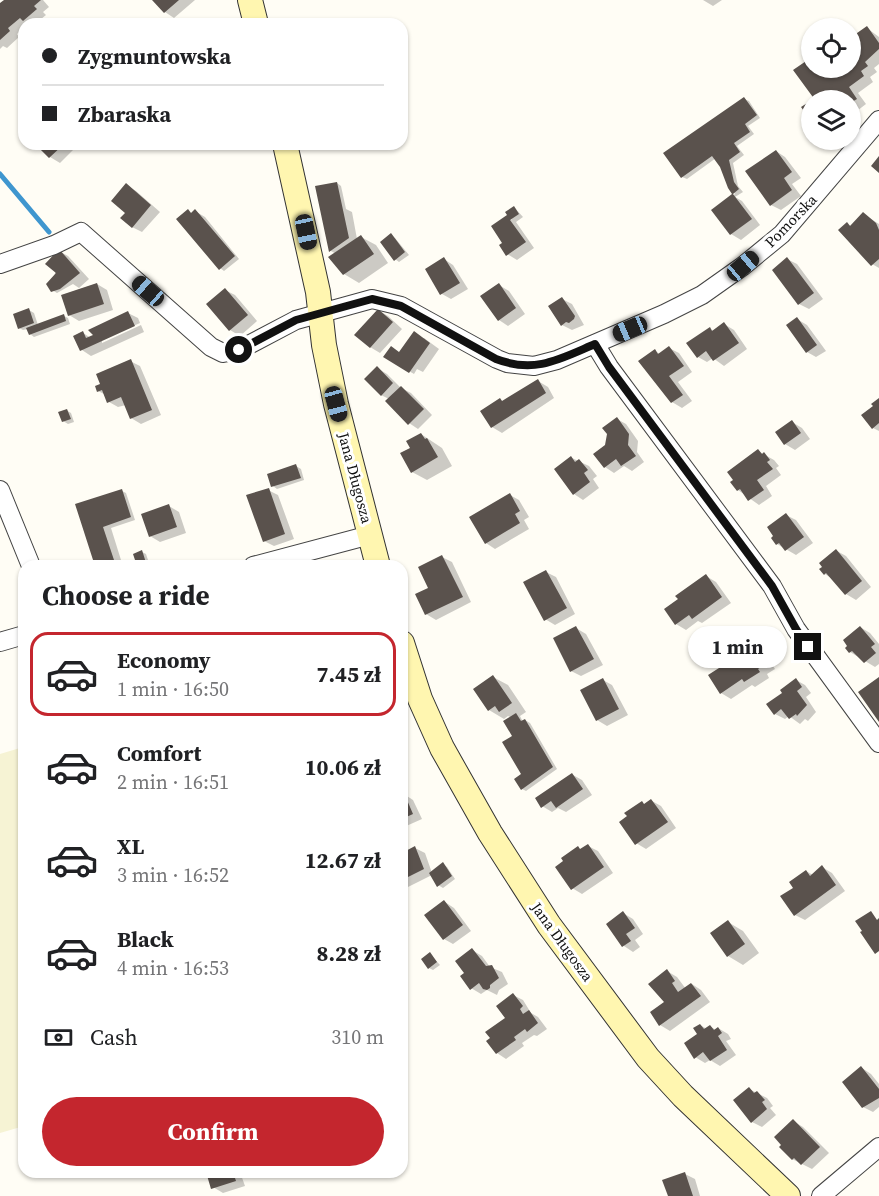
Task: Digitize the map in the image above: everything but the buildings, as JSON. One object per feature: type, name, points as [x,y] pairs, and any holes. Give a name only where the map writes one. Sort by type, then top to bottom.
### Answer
[{"type":"street","points":[[250,0],[254,18]]},
{"type":"street","name":"Pomorska","points":[[0,264],[54,245],[81,232],[211,347],[223,353],[239,350],[296,320],[372,299],[401,306],[496,359],[516,365],[534,366],[545,364],[595,344],[664,314],[702,295],[743,266],[782,234],[879,120]]},
{"type":"street","name":"Jana Długosza","points":[[286,150],[313,265],[324,345],[336,404],[376,560]]},
{"type":"street","points":[[595,344],[609,367],[772,586],[796,629],[879,743]]},
{"type":"street","points":[[0,490],[29,560]]},
{"type":"street","points":[[276,560],[370,535]]},
{"type":"street","points":[[0,642],[18,637]]},
{"type":"street","name":"Jana Długosza","points":[[408,662],[420,699],[442,747],[490,833],[537,908],[648,1058],[683,1096],[788,1196]]},
{"type":"street","points":[[821,1196],[879,1147]]},
{"type":"shaded area","points":[[18,749],[18,1128],[0,1133],[0,754]]},
{"type":"waterway","points":[[0,174],[49,232]]},
{"type":"route","points":[[239,350],[296,320],[372,299],[401,306],[496,359],[516,365],[545,364],[595,344],[609,367],[772,586],[808,647]]}]
